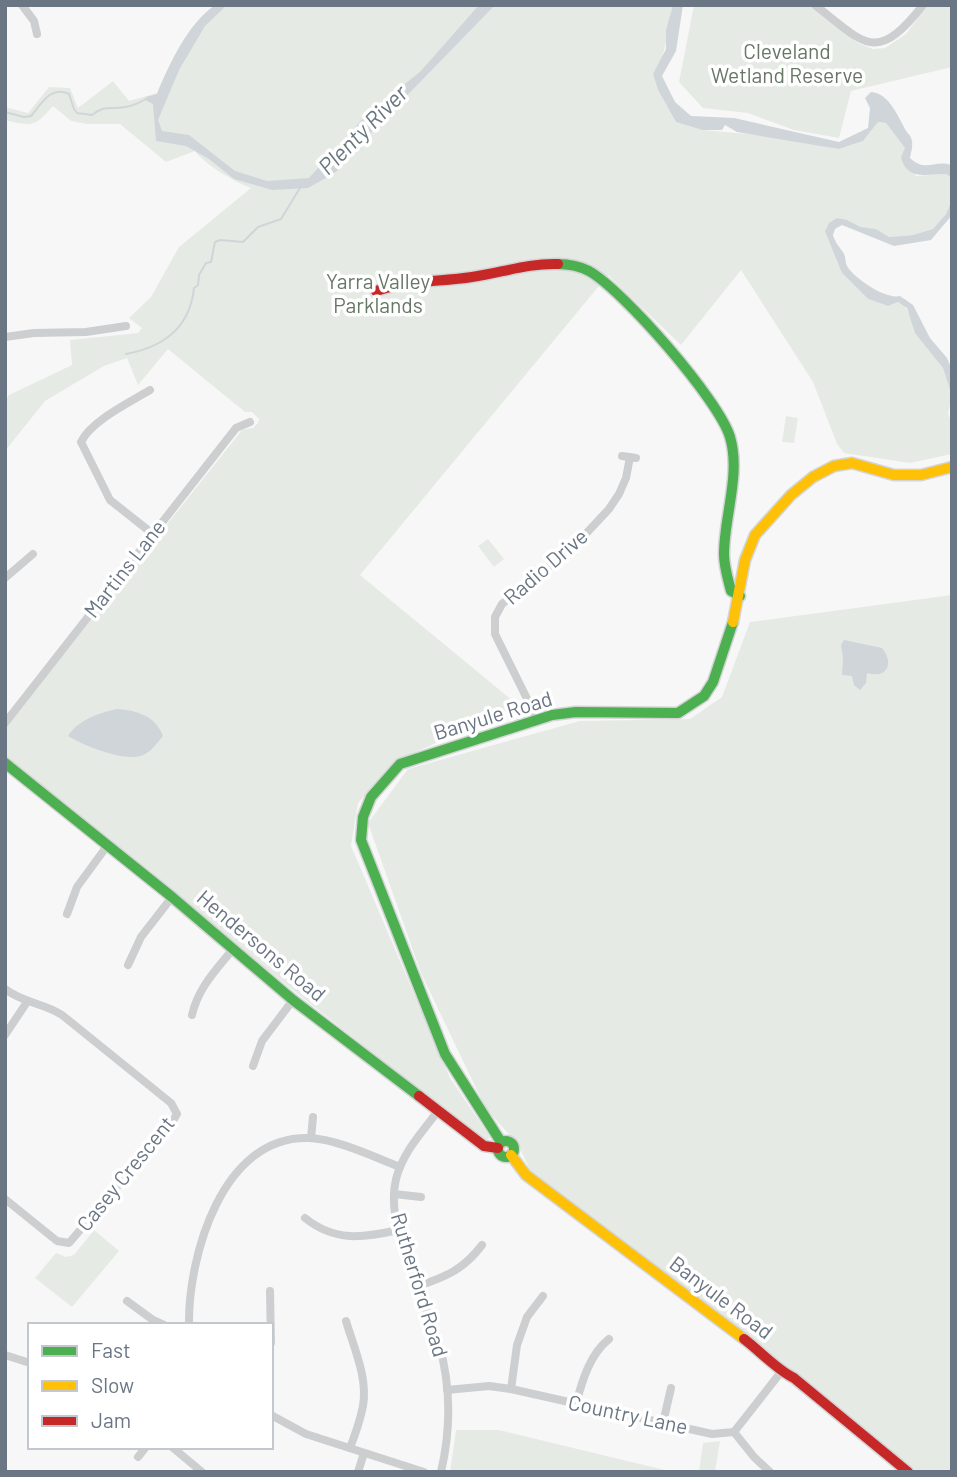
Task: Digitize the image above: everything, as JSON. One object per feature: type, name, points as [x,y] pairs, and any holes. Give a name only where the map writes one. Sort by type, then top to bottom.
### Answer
[{"type":"street","points":[[22,5],[34,21],[37,34]]},
{"type":"street","points":[[815,5],[860,40],[870,43],[885,41],[903,31],[923,5]]},
{"type":"street","points":[[376,291],[391,285],[461,279],[529,265],[563,263],[588,269],[608,285],[676,356],[730,435],[732,465],[724,559],[731,591],[740,596]]},
{"type":"street","points":[[5,337],[126,326]]},
{"type":"street","points":[[150,390],[88,432],[81,442],[110,500],[153,534]]},
{"type":"street","name":"Martins Lane","points":[[5,723],[236,428],[250,422]]},
{"type":"street","name":"Radio Drive","points":[[537,719],[495,634],[495,617],[502,604],[580,540],[609,509],[626,478],[629,457]]},
{"type":"street","name":"Banyule Road","points":[[500,1145],[444,1054],[360,839],[359,824],[365,808],[385,779],[401,764],[537,719],[576,712],[678,713],[704,696],[713,682],[740,596],[745,560],[755,535],[790,495],[813,477],[834,466],[852,463],[894,475],[921,475],[951,467]]},
{"type":"street","points":[[5,579],[33,554]]},
{"type":"street","name":"Hendersons Road","points":[[5,764],[173,897],[293,1000],[484,1146],[500,1145],[501,1155],[511,1155]]},
{"type":"street","points":[[67,914],[77,887],[107,846]]},
{"type":"street","points":[[128,965],[141,937],[173,897]]},
{"type":"street","points":[[191,1015],[204,984],[233,949]]},
{"type":"street","name":"Casey Crescent","points":[[5,989],[27,1002],[48,1007],[62,1015],[171,1102],[177,1114],[69,1243],[57,1241],[5,1199]]},
{"type":"street","points":[[253,1066],[262,1041],[293,1000]]},
{"type":"street","points":[[5,1035],[27,1002]]},
{"type":"street","name":"Rutherford Road","points":[[438,1111],[408,1150],[400,1167],[394,1194],[398,1230],[439,1343],[447,1390],[448,1430],[442,1472]]},
{"type":"street","points":[[311,1138],[313,1117]]},
{"type":"street","points":[[189,1323],[190,1290],[196,1254],[209,1220],[227,1187],[244,1166],[265,1149],[290,1139],[311,1138],[343,1146],[400,1167]]},
{"type":"street","name":"Banyule Road","points":[[511,1155],[526,1175],[771,1360],[781,1372],[794,1378],[908,1472]]},
{"type":"street","points":[[394,1194],[421,1197]]},
{"type":"street","points":[[305,1218],[320,1230],[349,1238],[369,1237],[398,1230]]},
{"type":"street","points":[[418,1286],[458,1270],[482,1245]]},
{"type":"street","points":[[270,1291],[271,1323]]},
{"type":"street","points":[[511,1389],[517,1345],[527,1317],[543,1296]]},
{"type":"street","points":[[127,1301],[159,1323]]},
{"type":"street","points":[[346,1321],[361,1370],[364,1394],[350,1448]]},
{"type":"street","points":[[576,1404],[582,1383],[599,1348],[609,1339]]},
{"type":"street","points":[[6,1358],[28,1363]]},
{"type":"street","points":[[770,1472],[734,1432],[781,1372]]},
{"type":"street","name":"Country Lane","points":[[447,1390],[489,1386],[511,1389],[712,1434],[734,1432]]},
{"type":"street","points":[[663,1423],[671,1388]]},
{"type":"street","points":[[273,1416],[306,1434],[424,1472]]},
{"type":"street","points":[[138,1457],[144,1449]]},
{"type":"street","points":[[174,1449],[202,1472]]},
{"type":"street","points":[[358,1472],[364,1453]]},
{"type":"green space","name":"Yarra Valley Parklands","points":[[215,5],[673,5],[664,50],[653,74],[658,90],[676,122],[702,130],[771,136],[839,149],[863,141],[878,122],[886,123],[905,148],[916,176],[946,174],[952,178],[952,200],[946,214],[933,229],[913,235],[889,237],[876,229],[861,227],[847,220],[829,223],[842,273],[868,299],[888,306],[898,302],[904,305],[925,344],[943,368],[952,396],[948,413],[952,426],[952,454],[910,463],[844,453],[837,444],[813,382],[741,270],[681,345],[608,275],[360,575],[519,706],[400,759],[358,803],[351,846],[450,1078],[490,1137],[487,1140],[482,1139],[255,960],[5,758],[5,728],[242,430],[253,428],[259,419],[252,412],[245,412],[168,349],[138,385],[127,358],[104,366],[45,401],[5,451],[5,401],[9,395],[72,365],[70,340],[138,333],[142,328],[129,318],[151,297],[179,247],[251,188],[221,173],[195,151],[166,162],[120,124],[71,121],[53,106],[37,122],[21,124],[5,120],[5,107],[28,113],[49,87],[70,88],[78,108],[113,81],[129,101],[157,93],[188,33]]},
{"type":"green space","name":"Cleveland Wetland Reserve","points":[[694,5],[810,5],[858,43],[873,49],[885,48],[906,34],[927,5],[952,5],[952,67],[851,91],[839,138],[794,130],[748,113],[703,108],[679,82]]},
{"type":"green space","points":[[786,416],[798,418],[794,443],[782,442]]},
{"type":"green space","points":[[488,539],[504,559],[494,567],[478,546]]},
{"type":"green space","points":[[952,595],[952,1472],[918,1472],[530,1170],[518,1144],[486,1109],[421,973],[368,823],[408,769],[580,721],[690,719],[722,697],[750,622]]},
{"type":"green space","points":[[94,1230],[119,1251],[72,1307],[35,1278],[56,1253],[66,1257],[74,1255]]},
{"type":"green space","points":[[456,1430],[499,1430],[673,1472],[450,1472]]},
{"type":"green space","points":[[720,1441],[715,1472],[699,1472],[703,1443]]},
{"type":"water","name":"Plenty River","points":[[215,5],[227,5],[205,26],[179,70],[158,120],[162,131],[189,135],[235,171],[267,181],[309,178],[368,113],[420,72],[479,5],[495,5],[336,172],[308,188],[272,190],[234,179],[209,159],[186,146],[156,141],[153,104],[147,101],[146,97],[157,94],[188,34]]},
{"type":"water","points":[[673,5],[683,5],[676,51],[662,76],[675,102],[691,116],[734,118],[839,142],[868,128],[870,108],[865,98],[871,92],[877,93],[891,105],[911,137],[910,158],[921,165],[951,165],[952,178],[946,174],[925,175],[908,170],[901,157],[905,148],[886,123],[878,122],[863,141],[839,149],[737,132],[725,125],[722,130],[702,130],[676,122],[658,90],[653,74],[666,49],[666,30]]},
{"type":"water","points":[[952,200],[952,215],[931,240],[894,246],[842,225],[835,229],[833,235],[844,254],[847,266],[856,276],[871,287],[887,295],[900,296],[913,305],[930,338],[947,358],[952,370],[952,396],[943,368],[915,333],[907,308],[898,302],[888,306],[868,299],[842,273],[825,231],[829,223],[837,218],[861,227],[876,229],[889,237],[913,235],[933,229],[946,214]]},
{"type":"water","points":[[844,640],[882,648],[888,659],[884,672],[867,673],[866,683],[860,690],[854,685],[852,676],[842,675],[841,645]]},
{"type":"water","points":[[117,709],[144,715],[156,723],[163,736],[149,752],[135,757],[115,755],[68,736],[83,721]]},
{"type":"waterway","points":[[5,112],[31,116],[47,97],[57,92],[69,94],[77,113],[92,115],[105,108],[131,106],[148,98]]},
{"type":"waterway","points":[[126,354],[152,346],[173,333],[181,324],[187,314],[194,288],[198,285],[199,275],[206,263],[211,262],[215,242],[243,242],[258,227],[281,219],[300,188]]},
{"type":"traffic: fast","points":[[558,264],[589,271],[624,300],[690,373],[722,420],[730,437],[734,466],[724,559],[731,591],[740,596]]},
{"type":"traffic: fast","points":[[501,1142],[445,1054],[361,840],[363,817],[371,797],[400,764],[552,715],[576,712],[678,713],[704,696],[713,682],[733,622]]},
{"type":"traffic: fast","points":[[5,763],[172,897],[293,1000],[419,1096]]},
{"type":"traffic: fast","points":[[506,1141],[512,1143],[514,1149],[512,1155],[506,1157],[500,1155],[498,1149],[500,1143],[506,1141]]},
{"type":"traffic: slow","points":[[733,622],[745,560],[755,535],[791,495],[813,477],[834,466],[852,463],[894,475],[921,475],[952,467]]},
{"type":"traffic: slow","points":[[511,1155],[526,1175],[744,1339]]},
{"type":"traffic: jam","points":[[376,291],[412,283],[460,279],[558,264]]},
{"type":"traffic: jam","points":[[419,1096],[484,1146],[498,1148]]},
{"type":"traffic: jam","points":[[744,1339],[908,1472]]}]
